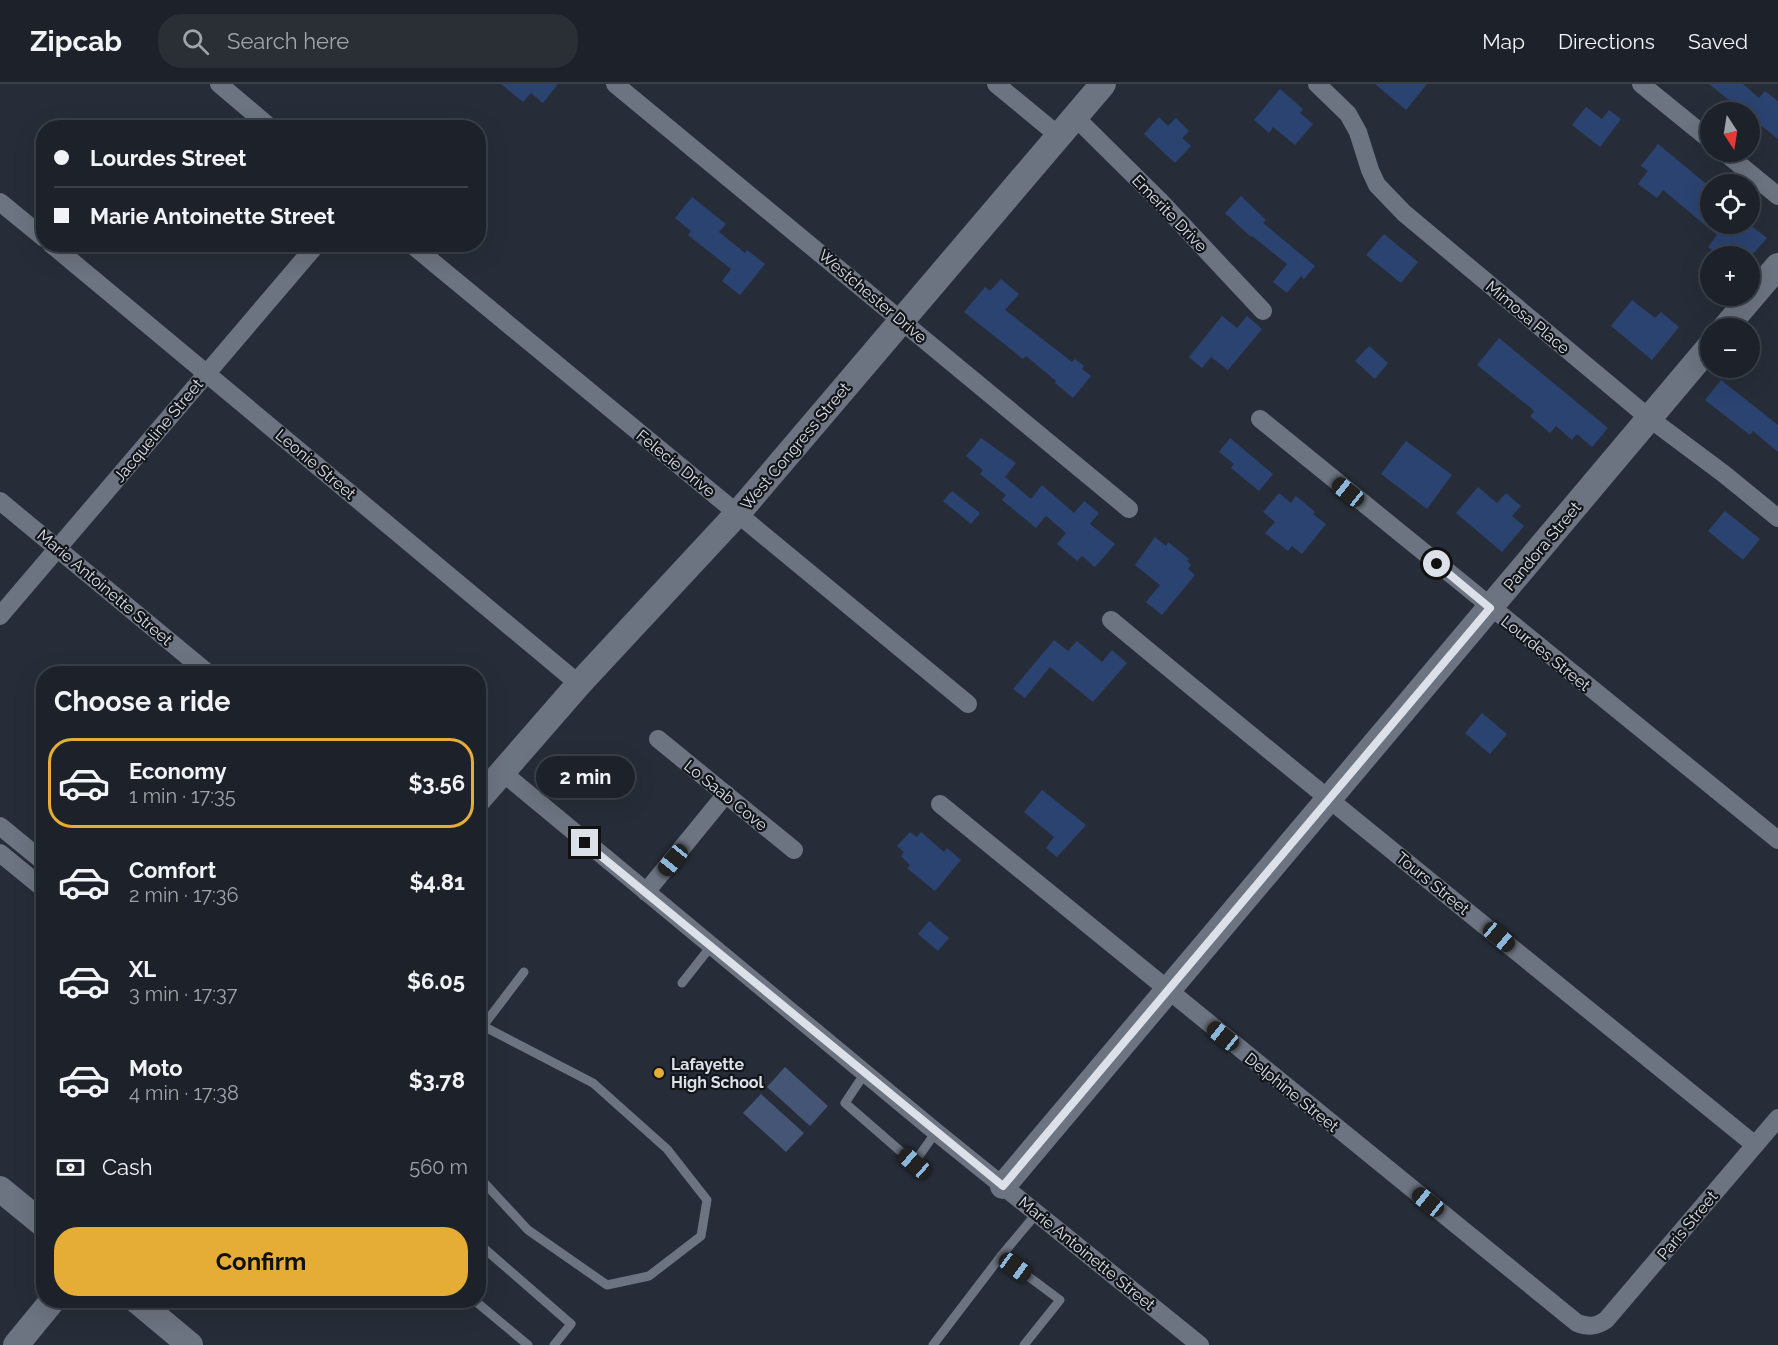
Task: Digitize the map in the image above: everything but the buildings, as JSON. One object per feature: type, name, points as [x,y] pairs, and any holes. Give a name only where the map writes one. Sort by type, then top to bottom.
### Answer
[{"type":"street","points":[[219,84],[262,120]]},
{"type":"street","name":"Westchester Drive","points":[[615,84],[1129,510]]},
{"type":"street","name":"Emerite Drive","points":[[996,84],[1067,127],[1160,201],[1263,311]]},
{"type":"street","name":"West Congress Street","points":[[486,791],[579,684],[738,513],[1103,84]]},
{"type":"street","name":"Mimosa Place","points":[[1317,84],[1339,104],[1354,123],[1370,170],[1382,191],[1404,213],[1649,418],[1778,518]]},
{"type":"street","points":[[1641,84],[1700,132]]},
{"type":"street","points":[[1736,162],[1778,196]]},
{"type":"street","points":[[0,202],[36,231]]},
{"type":"street","name":"Leonie Street","points":[[61,252],[579,684]]},
{"type":"street","name":"Jacqueline Street","points":[[0,616],[310,252]]},
{"type":"street","name":"Felecie Drive","points":[[421,252],[968,704]]},
{"type":"street","points":[[1734,318],[1778,266]]},
{"type":"street","name":"Pandora Street","points":[[1003,1186],[1700,358]]},
{"type":"street","name":"Lourdes Street","points":[[1260,419],[1778,840]]},
{"type":"street","name":"Marie Antoinette Street","points":[[0,501],[199,666]]},
{"type":"street","name":"Tours Street","points":[[1112,620],[1328,800],[1755,1145]]},
{"type":"street","name":"Lo Saab Cove","points":[[658,739],[794,850]]},
{"type":"street","name":"Marie Antoinette Street","points":[[502,772],[1190,1340]]},
{"type":"street","points":[[646,892],[726,795]]},
{"type":"street","name":"Delphine Street","points":[[940,804],[1577,1323],[1593,1326]]},
{"type":"street","points":[[0,826],[36,856]]},
{"type":"street","points":[[16,866],[29,850]]},
{"type":"street","points":[[0,854],[36,882]]},
{"type":"street","name":"Paris Street","points":[[1593,1326],[1606,1320],[1778,1118]]},
{"type":"street","points":[[0,1189],[36,1218]]},
{"type":"street","points":[[16,1345],[46,1308]]},
{"type":"street","points":[[146,1308],[190,1345]]},
{"type":"lane","points":[[682,983],[712,945]]},
{"type":"lane","points":[[486,1019],[524,972]]},
{"type":"lane","points":[[486,1028],[593,1083],[667,1149],[707,1200],[701,1236],[649,1276],[607,1285],[528,1230],[486,1185]]},
{"type":"lane","points":[[865,1073],[845,1103],[914,1163],[936,1132]]},
{"type":"lane","points":[[933,1345],[1037,1213]]},
{"type":"lane","points":[[486,1250],[571,1324],[554,1345]]},
{"type":"lane","points":[[1001,1256],[1060,1300],[1024,1345]]},
{"type":"lane","points":[[484,1308],[528,1345]]},
{"type":"shaded area","points":[[785,1067],[828,1106],[810,1126],[767,1087]]},
{"type":"shaded area","points":[[761,1094],[804,1133],[786,1152],[743,1113]]},
{"type":"place","name":"Lafayette High School","points":[[659,1073]]},
{"type":"route","points":[[585,843],[1003,1186],[1490,608],[1437,564]]}]
